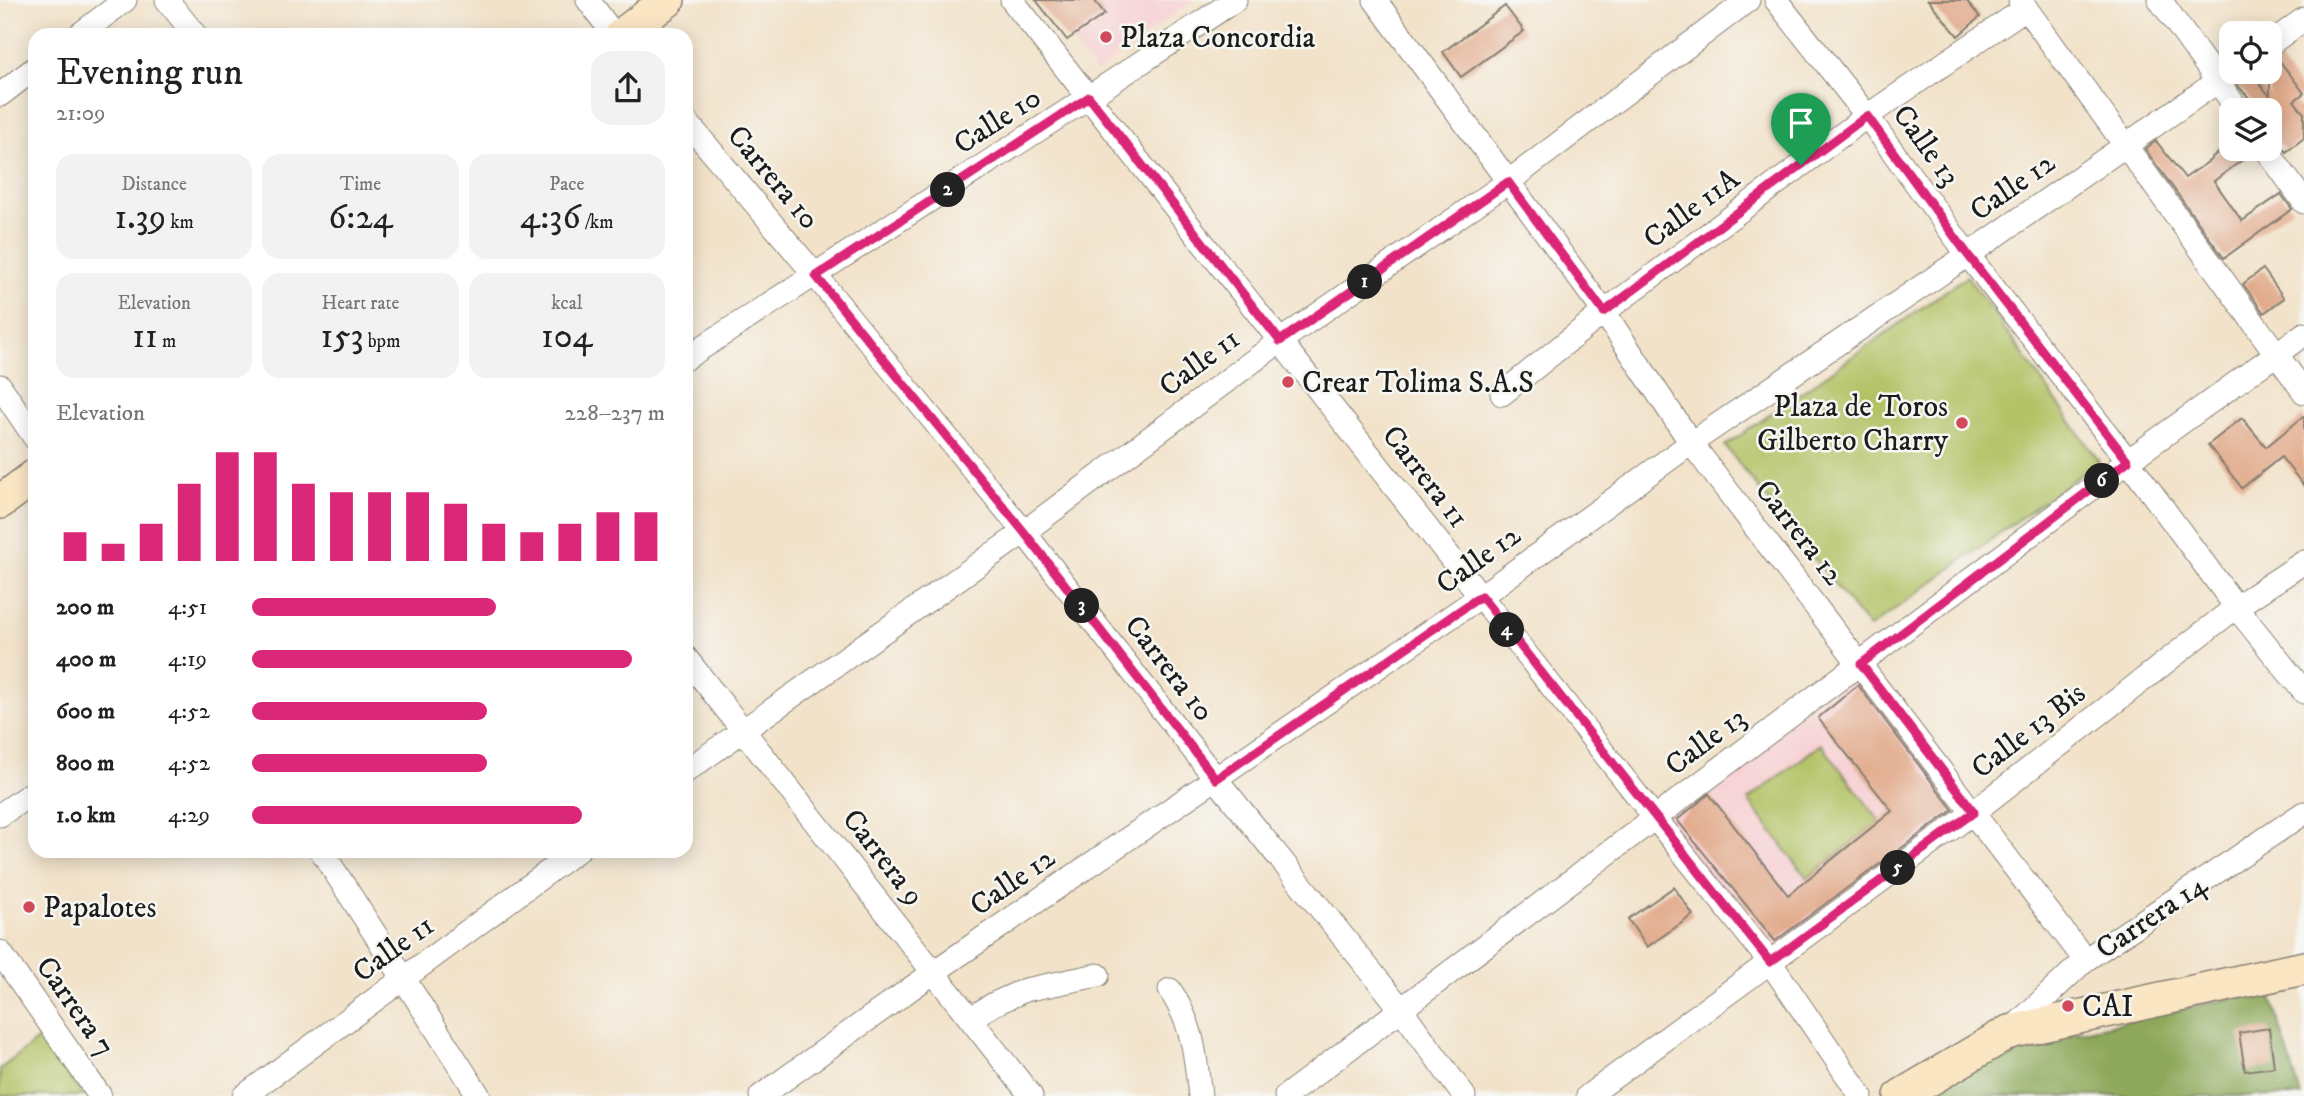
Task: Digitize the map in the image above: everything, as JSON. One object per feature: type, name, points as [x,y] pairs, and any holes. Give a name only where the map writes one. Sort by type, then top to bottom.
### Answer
[{"type":"street","points":[[88,28],[125,0]]},
{"type":"street","points":[[167,0],[189,28]]},
{"type":"street","points":[[588,0],[609,28]]},
{"type":"street","points":[[631,28],[668,0]]},
{"type":"street","name":"Carrera 11","points":[[1012,0],[1770,962],[1861,1096]]},
{"type":"street","name":"Calle 10","points":[[693,354],[816,276],[1234,0]]},
{"type":"street","name":"Carrera 12","points":[[1375,0],[1604,312],[1691,443],[2085,960]]},
{"type":"street","name":"Calle 11","points":[[693,766],[1024,532],[1280,341],[1508,182],[1748,0]]},
{"type":"street","name":"Calle 13","points":[[1776,0],[1867,116],[1968,255],[2128,461],[2236,607],[2304,692]]},
{"type":"street","points":[[2160,0],[2219,69]]},
{"type":"street","points":[[2299,0],[2304,7]]},
{"type":"street","points":[[2023,4],[2304,392]]},
{"type":"street","name":"Calle 11A","points":[[1502,394],[1604,312],[1867,116],[2023,4]]},
{"type":"street","points":[[2282,35],[2304,19]]},
{"type":"street","points":[[0,95],[28,73]]},
{"type":"street","name":"Calle 12","points":[[761,1096],[934,972],[1481,596],[1691,443],[2219,80]]},
{"type":"street","name":"Carrera 10","points":[[693,129],[1024,532],[1216,779],[1402,1010],[1464,1096]]},
{"type":"street","points":[[2275,161],[2304,202]]},
{"type":"street","name":"Calle 13","points":[[1286,1096],[2128,461],[2304,334]]},
{"type":"street","points":[[0,386],[28,428]]},
{"type":"street","points":[[0,502],[28,481]]},
{"type":"street","name":"Calle 13 Bis","points":[[1588,1096],[1974,812],[2236,607],[2304,562]]},
{"type":"street","name":"Carrera 9","points":[[693,667],[1031,1096]]},
{"type":"street","points":[[0,815],[28,797]]},
{"type":"street","name":"Carrera 14","points":[[1901,1096],[2009,1032],[2085,960],[2304,814]]},
{"type":"street","points":[[326,858],[479,1096]]},
{"type":"street","name":"Calle 11","points":[[244,1096],[567,858]]},
{"type":"street","name":"Carrera 7","points":[[0,952],[100,1096]]},
{"type":"street","points":[[2009,1032],[2304,968]]},
{"type":"street","points":[[971,1018],[1025,989],[1098,975]]},
{"type":"street","points":[[1170,990],[1183,1010],[1193,1041],[1200,1096]]},
{"type":"shaded area","name":"Plaza Concordia","points":[[1041,0],[1193,0],[1096,73]]},
{"type":"shaded area","points":[[1861,670],[1967,811],[1771,952],[1662,819]]},
{"type":"green space","points":[[1967,276],[2099,461],[1869,628],[1725,446]]},
{"type":"green space","points":[[1821,744],[1880,821],[1807,878],[1748,800]]},
{"type":"green space","points":[[2269,990],[2301,1096],[2260,1096],[2259,1093],[2254,1096],[1925,1096],[2005,1048]]},
{"type":"green space","points":[[40,1038],[84,1096],[0,1096],[0,1069]]},
{"type":"building","points":[[1036,0],[1094,0],[1105,14],[1067,40]]},
{"type":"building","points":[[1928,0],[1966,0],[1980,17],[1958,36]]},
{"type":"building","points":[[1505,6],[1524,31],[1461,77],[1443,52]]},
{"type":"building","points":[[2282,64],[2304,93],[2294,101],[2304,113],[2304,138],[2286,152],[2282,147],[2282,98],[2249,98],[2237,85],[2260,84],[2270,96],[2270,84],[2282,84]]},
{"type":"building","points":[[2156,141],[2185,178],[2219,152],[2219,161],[2241,161],[2214,181],[2242,221],[2281,194],[2292,209],[2224,258],[2145,149]]},
{"type":"building","points":[[2263,269],[2284,298],[2264,313],[2243,284]]},
{"type":"building","points":[[2304,416],[2304,486],[2281,457],[2242,488],[2208,445],[2242,418],[2266,447]]},
{"type":"building","points":[[1858,685],[1953,810],[1775,941],[1677,820],[1709,794],[1788,895],[1892,811],[1818,718]]},
{"type":"building","points":[[1674,887],[1693,915],[1647,947],[1628,919]]},
{"type":"building","points":[[2269,1028],[2274,1067],[2245,1071],[2239,1033]]},
{"type":"place","name":"Plaza Concordia","points":[[1106,37]]},
{"type":"place","name":"Crear Tolima S.A.S","points":[[1288,382]]},
{"type":"place","name":"Plaza de Toros Gilberto Charry","points":[[1962,423]]},
{"type":"place","name":"Papalotes","points":[[29,907]]},
{"type":"place","name":"CAI","points":[[2068,1006]]},
{"type":"route","points":[[1089,97],[1280,341],[1508,182],[1604,312],[1801,165],[1867,116],[1968,255],[2128,461],[1861,664],[1974,812],[1770,962],[1481,596],[1216,779],[1024,532],[816,276],[1089,97]]}]
